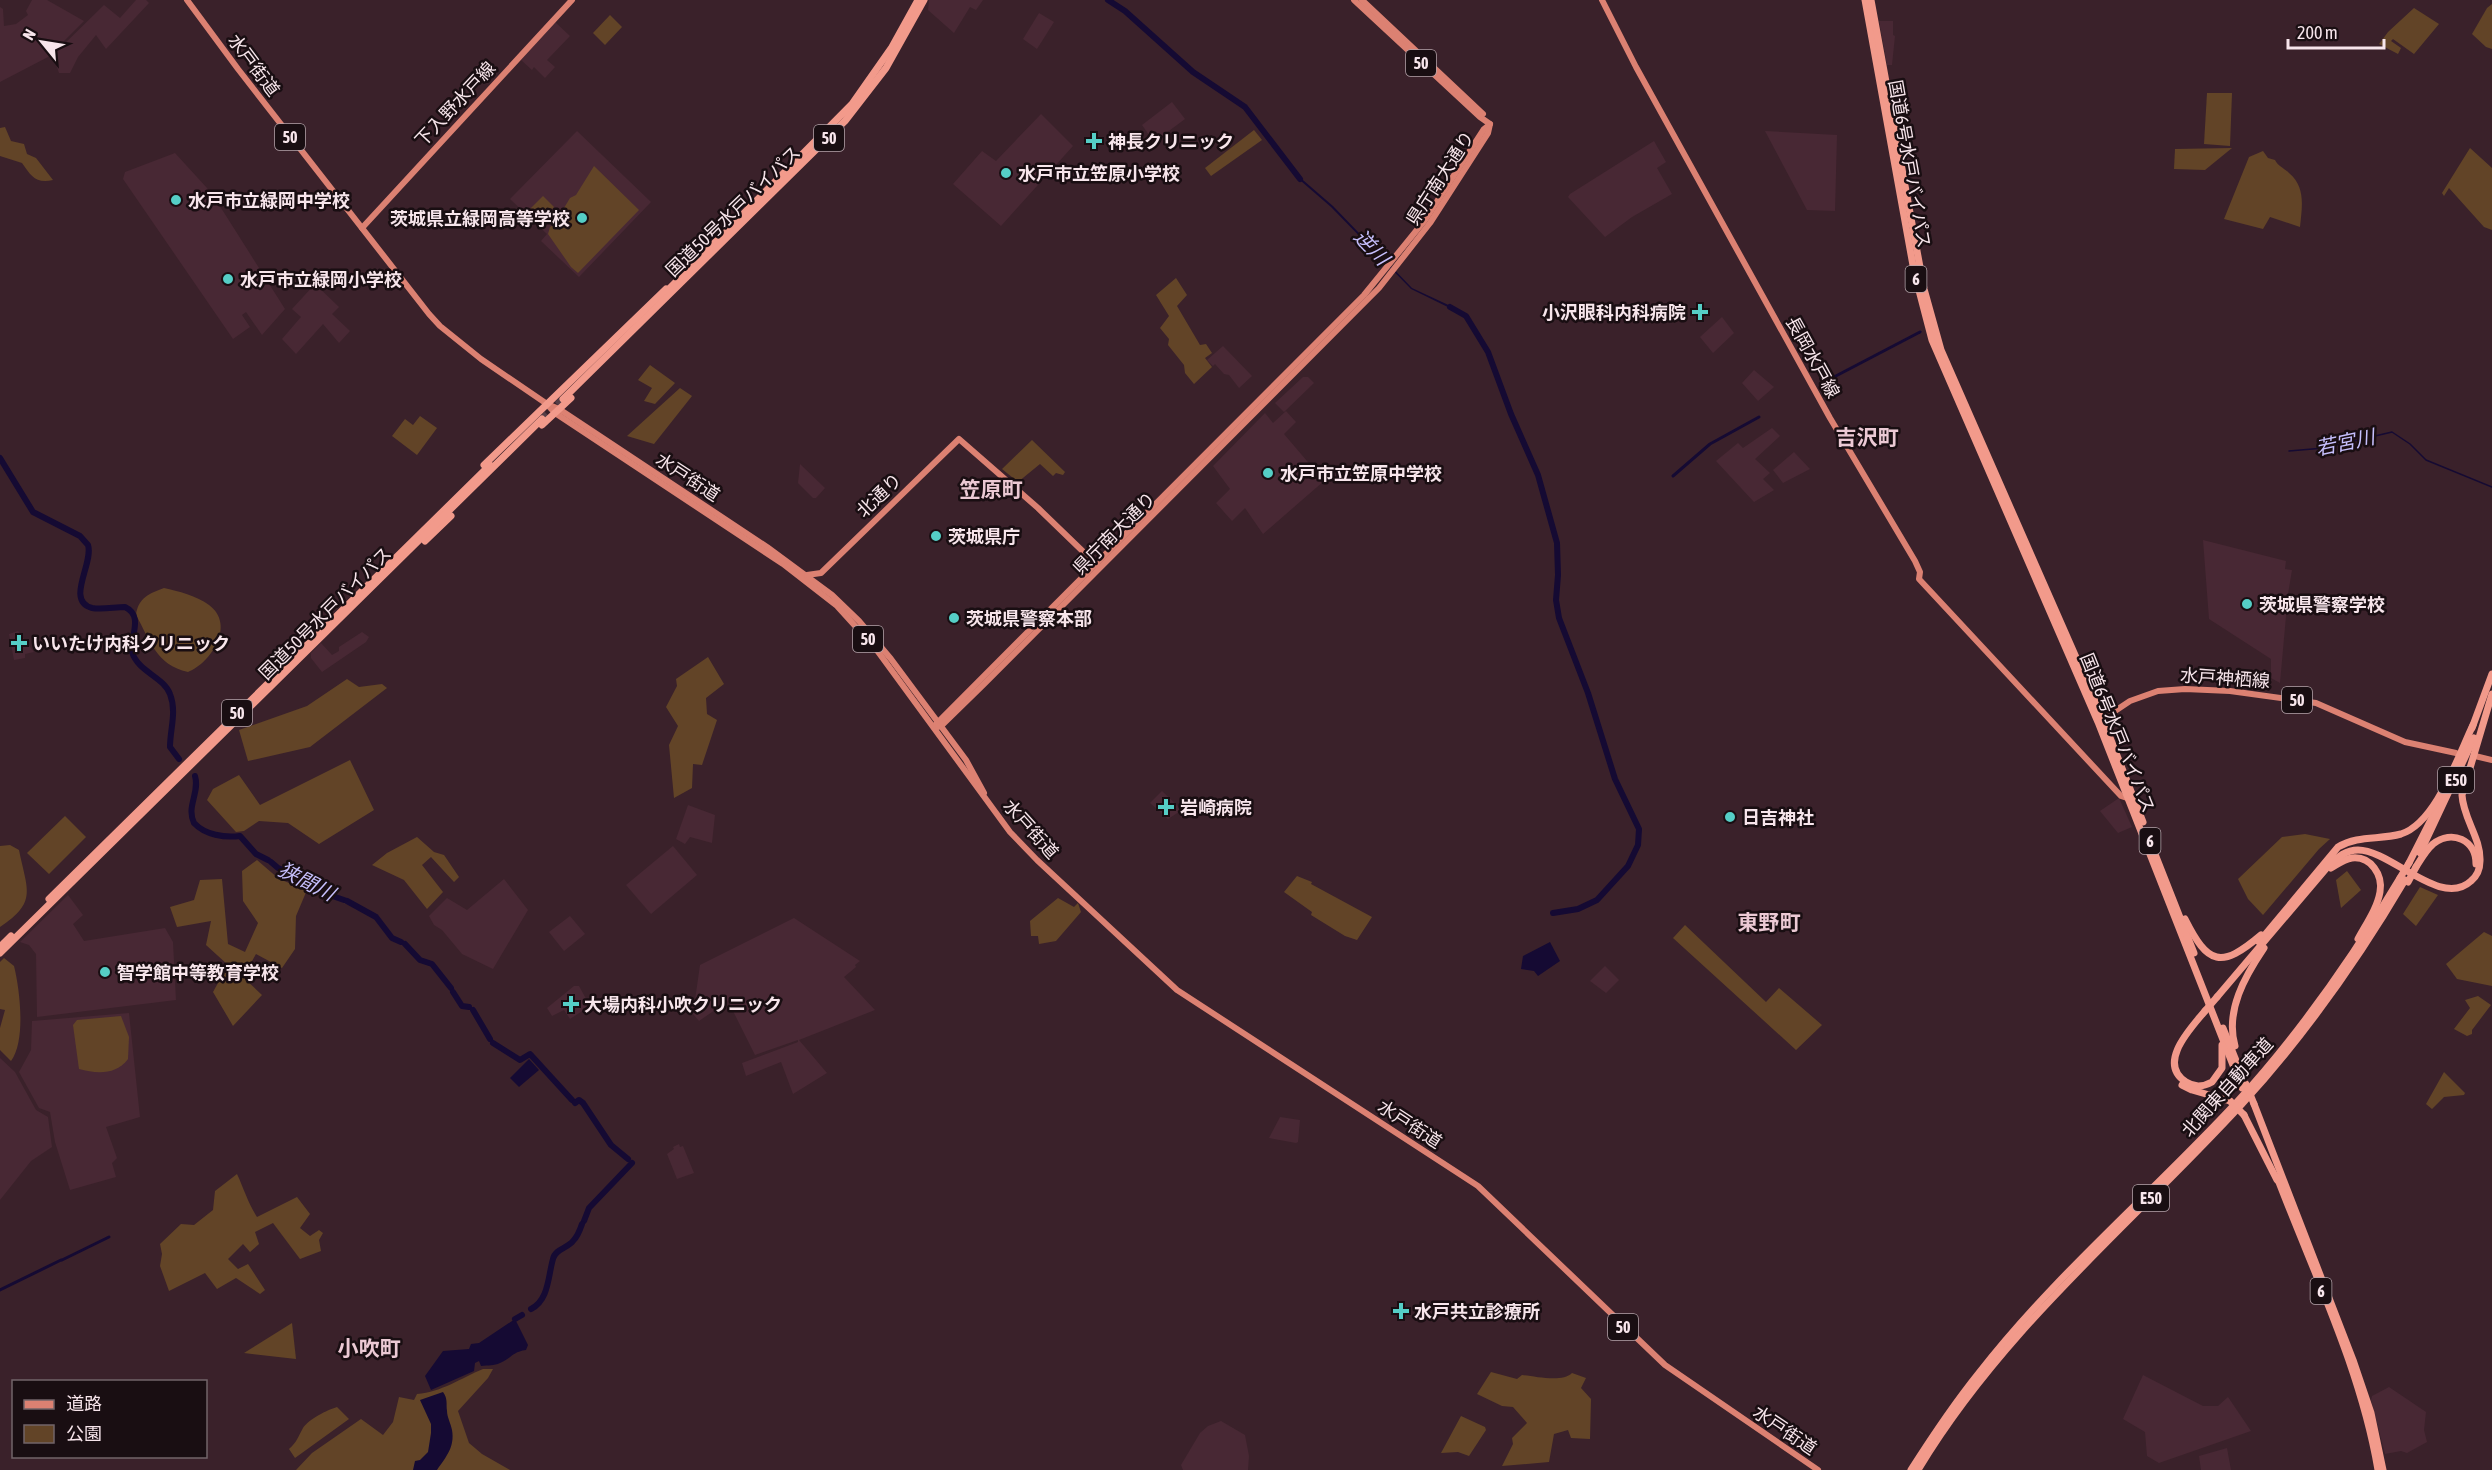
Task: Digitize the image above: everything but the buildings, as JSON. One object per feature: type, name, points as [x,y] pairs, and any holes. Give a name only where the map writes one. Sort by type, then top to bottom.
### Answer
[{"type":"highway","name":"国道50号水戸バイパス","points":[[918,0],[892,48],[852,104],[562,397],[815,152],[861,103],[896,52],[924,0]]},
{"type":"highway","name":"国道6号水戸バイパス","points":[[1865,0],[1914,271],[1932,340],[2100,720],[2122,782],[2168,884],[2242,1075],[2244,1086]]},
{"type":"highway","name":"国道6号水戸バイパス","points":[[1871,0],[1924,289],[1941,350],[2100,720],[2205,992],[2360,1378],[2377,1437],[2383,1470]]},
{"type":"highway","points":[[397,563],[436,532],[659,310],[700,265]]},
{"type":"highway","points":[[426,526],[430,519],[650,302],[677,280]]},
{"type":"highway","name":"国道50号水戸バイパス","points":[[0,947],[426,526],[541,418],[397,563],[0,953]]},
{"type":"highway","name":"北関東自動車道","points":[[2413,865],[2473,725],[2492,674]]},
{"type":"highway","points":[[2168,884],[2195,939],[2211,955],[2220,957],[2234,955],[2270,931],[2340,856],[2358,850],[2377,854],[2442,887],[2463,887],[2474,879],[2481,857],[2464,811],[2462,795],[2492,692]]},
{"type":"highway","name":"北関東自動車道","points":[[1918,1470],[1959,1409],[2008,1346],[2062,1287],[2213,1135],[2292,1047],[2341,981],[2380,922],[2413,865],[2457,778],[2492,692]]},
{"type":"highway","points":[[2280,1185],[2244,1114],[2230,1101],[2181,1084],[2173,1072],[2171,1059],[2175,1044],[2338,848],[2352,840],[2395,835],[2417,825],[2442,790],[2473,725]]},
{"type":"highway","points":[[2327,860],[2353,848],[2369,849],[2432,880],[2453,885],[2464,882],[2470,876],[2476,865],[2476,856],[2471,845],[2464,840],[2456,837],[2446,838],[2432,845],[2413,865]]},
{"type":"highway","points":[[2312,1012],[2374,910],[2381,886],[2376,869],[2360,859],[2342,861],[2324,872]]},
{"type":"highway","name":"北関東自動車道","points":[[1911,1470],[1955,1404],[2011,1335],[2065,1276],[2237,1101],[2312,1012],[2404,880]]},
{"type":"highway","points":[[2242,1075],[2233,1042],[2232,1016],[2245,982],[2270,931]]},
{"type":"highway","points":[[2204,1009],[2182,1040],[2175,1059],[2176,1070],[2181,1078],[2197,1086],[2206,1085],[2215,1080],[2222,1068],[2223,1060],[2222,1045],[2205,992]]},
{"type":"highway","name":"国道6号水戸バイパス","points":[[2252,1106],[2361,1397],[2378,1470]]},
{"type":"main road","name":"水戸街道","points":[[187,0],[440,326],[481,359],[792,570],[837,606],[882,652]]},
{"type":"main road","name":"下入野水戸線","points":[[362,228],[572,0]]},
{"type":"main road","name":"50","points":[[1354,0],[1490,124]]},
{"type":"main road","name":"50","points":[[1362,0],[1482,113],[1490,124]]},
{"type":"main road","name":"長岡水戸線","points":[[1602,0],[1636,67],[1820,400],[1915,561],[1920,572],[1919,579],[2121,796],[2131,799]]},
{"type":"main road","name":"県庁南大通り","points":[[938,725],[1302,366],[1388,272],[1451,193],[1488,133],[1490,124]]},
{"type":"main road","name":"水戸街道","points":[[557,411],[823,587],[854,616],[938,725],[1002,822],[1028,851],[1178,990],[1478,1186],[1665,1365],[1818,1470]]},
{"type":"main road","name":"北通り","points":[[821,573],[959,439],[1038,508],[1098,566]]},
{"type":"main road","points":[[806,574],[821,573],[820,580],[823,587]]},
{"type":"main road","name":"水戸神栖線","points":[[2100,720],[2130,701],[2158,691],[2185,689],[2230,692],[2316,703],[2405,742],[2456,753]]},
{"type":"main road","points":[[2475,756],[2492,760]]},
{"type":"main road","points":[[2112,786],[2120,786],[2122,782]]},
{"type":"shaded area","points":[[32,0],[47,0],[84,21],[48,57],[0,82],[0,7],[3,9],[4,26],[16,24],[28,15],[26,11]]},
{"type":"shaded area","points":[[136,0],[146,0],[149,3],[106,49],[96,35],[78,57],[70,73],[59,73],[53,55],[104,5],[120,18]]},
{"type":"shaded area","points":[[929,0],[983,0],[976,10],[970,7],[954,33],[928,10]]},
{"type":"shaded area","points":[[1039,13],[1054,22],[1037,49],[1023,39]]},
{"type":"shaded area","points":[[1879,21],[1893,21],[1893,35],[1895,36],[1892,65],[1887,65]]},
{"type":"shaded area","points":[[555,22],[570,36],[547,60],[555,67],[545,78],[534,67],[532,70],[521,60]]},
{"type":"shaded area","points":[[1172,102],[1185,119],[1154,142],[1142,125]]},
{"type":"shaded area","name":"水戸市立笠原小学校","points":[[1041,114],[1073,146],[1001,226],[953,184],[982,151],[996,161]]},
{"type":"shaded area","name":"茨城県立緑岡高等学校","points":[[577,131],[651,202],[579,277],[541,241],[547,234],[510,199]]},
{"type":"shaded area","points":[[1765,131],[1837,135],[1835,211],[1807,210]]},
{"type":"shaded area","points":[[1654,141],[1666,162],[1657,168],[1672,194],[1632,217],[1605,237],[1568,197]]},
{"type":"shaded area","points":[[175,153],[207,188],[285,309],[262,335],[246,312],[242,315],[250,327],[233,339],[123,179],[125,172]]},
{"type":"shaded area","points":[[315,284],[339,307],[332,314],[350,331],[339,343],[323,324],[296,354],[282,339],[301,317],[292,309]]},
{"type":"shaded area","points":[[1722,317],[1734,333],[1713,353],[1700,337]]},
{"type":"shaded area","points":[[1223,346],[1252,376],[1239,388],[1229,375],[1224,374],[1215,364],[1213,366],[1207,360]]},
{"type":"shaded area","points":[[1754,370],[1774,387],[1758,401],[1742,383]]},
{"type":"shaded area","points":[[1303,377],[1308,377],[1314,383],[1284,412],[1275,403]]},
{"type":"shaded area","name":"水戸市立笠原中学校","points":[[1286,411],[1296,422],[1284,434],[1324,481],[1263,534],[1245,508],[1232,521],[1216,503],[1230,489],[1213,466],[1265,413],[1273,423]]},
{"type":"shaded area","points":[[1772,428],[1780,436],[1755,459],[1770,473],[1763,479],[1774,490],[1754,502],[1716,461],[1738,443],[1743,448]]},
{"type":"shaded area","points":[[1794,452],[1810,469],[1783,483],[1773,470]]},
{"type":"shaded area","points":[[800,464],[825,488],[816,498],[813,498],[798,483]]},
{"type":"shaded area","name":"茨城県警察学校","points":[[2203,540],[2286,561],[2285,569],[2292,570],[2280,683],[2271,678],[2271,659],[2209,619]]},
{"type":"shaded area","name":"いいたけ内科クリニック","points":[[18,631],[34,652],[25,654],[25,658],[14,660],[9,634]]},
{"type":"shaded area","points":[[362,632],[369,637],[366,642],[322,672],[311,658],[311,653],[321,643],[332,655],[339,651],[339,647]]},
{"type":"shaded area","name":"岩崎病院","points":[[1162,791],[1182,810],[1168,819],[1150,803]]},
{"type":"shaded area","points":[[2119,798],[2132,827],[2118,833],[2100,811]]},
{"type":"shaded area","points":[[688,805],[715,815],[712,843],[690,837],[685,844],[676,839]]},
{"type":"shaded area","points":[[673,846],[697,875],[651,914],[626,885]]},
{"type":"shaded area","points":[[504,879],[528,910],[493,969],[462,954],[442,930],[434,925],[429,916],[447,898],[467,910]]},
{"type":"shaded area","name":"智学館中等教育学校","points":[[68,895],[83,915],[73,924],[84,941],[165,928],[173,942],[176,1000],[37,1017],[36,954],[29,945],[20,942]]},
{"type":"shaded area","points":[[570,916],[585,934],[564,951],[549,932]]},
{"type":"shaded area","points":[[794,918],[860,961],[844,977],[875,1010],[799,1040],[827,1073],[793,1094],[781,1062],[746,1076],[742,1063],[798,1042],[798,1040],[755,1055],[728,1001],[699,1021],[693,1014],[700,965]]},
{"type":"shaded area","points":[[1605,966],[1619,980],[1606,993],[1590,981]]},
{"type":"shaded area","name":"大場内科小吹クリニック","points":[[574,986],[579,986],[590,1006],[570,1019],[564,1010],[552,1016],[547,1008]]},
{"type":"shaded area","points":[[129,1013],[140,1117],[106,1127],[117,1158],[112,1163],[116,1177],[70,1190],[55,1142],[50,1112],[39,1108],[19,1072],[31,1050],[32,1021]]},
{"type":"shaded area","points":[[0,1058],[15,1072],[36,1110],[48,1117],[52,1147],[31,1161],[0,1200]]},
{"type":"shaded area","points":[[1280,1117],[1300,1120],[1298,1142],[1269,1138]]},
{"type":"shaded area","points":[[679,1144],[680,1147],[683,1146],[694,1173],[677,1179],[667,1154]]},
{"type":"shaded area","points":[[2143,1375],[2203,1406],[2218,1406],[2228,1397],[2251,1431],[2159,1463],[2147,1456],[2145,1432],[2123,1419]]},
{"type":"shaded area","points":[[2389,1387],[2426,1412],[2424,1430],[2427,1442],[2407,1453],[2401,1451],[2385,1454],[2371,1400],[2372,1396]]},
{"type":"shaded area","points":[[1221,1421],[1245,1435],[1249,1456],[1248,1470],[1183,1470],[1181,1465],[1200,1433],[1208,1426]]},
{"type":"shaded area","points":[[2227,1448],[2231,1470],[2201,1470],[2199,1456]]},
{"type":"green space","points":[[2492,4],[2492,49],[2486,47],[2472,34],[2487,8]]},
{"type":"green space","points":[[2414,8],[2439,24],[2414,54],[2393,39],[2391,41],[2401,48],[2398,54],[2379,44],[2388,32]]},
{"type":"green space","points":[[610,15],[622,27],[605,45],[593,33]]},
{"type":"green space","points":[[2207,93],[2232,93],[2230,146],[2204,144]]},
{"type":"green space","points":[[5,127],[11,141],[24,144],[27,154],[36,158],[53,180],[38,180],[22,163],[0,156],[0,128]]},
{"type":"green space","points":[[1254,130],[1262,140],[1211,176],[1205,168]]},
{"type":"green space","points":[[2232,148],[2205,170],[2174,169],[2175,149]]},
{"type":"green space","points":[[2470,148],[2492,168],[2492,230],[2484,227],[2449,188],[2444,196],[2442,193]]},
{"type":"green space","points":[[2263,151],[2268,158],[2275,160],[2289,173],[2298,185],[2302,198],[2300,227],[2270,217],[2263,229],[2224,219],[2249,157]]},
{"type":"green space","points":[[594,166],[639,210],[578,273],[571,267],[548,234],[550,227],[555,224],[560,215],[563,217],[570,213],[564,208],[570,198],[576,195]]},
{"type":"green space","points":[[543,196],[554,207],[538,225],[526,213]]},
{"type":"green space","points":[[1176,278],[1187,295],[1177,306],[1200,345],[1206,344],[1212,353],[1205,358],[1212,367],[1194,384],[1185,373],[1184,365],[1168,345],[1169,339],[1160,328],[1169,316],[1156,295]]},
{"type":"green space","points":[[650,365],[675,383],[655,404],[644,401],[652,388],[638,380]]},
{"type":"green space","points":[[680,388],[692,396],[654,444],[627,436]]},
{"type":"green space","points":[[420,416],[437,428],[417,455],[392,436],[405,419],[413,425]]},
{"type":"green space","points":[[1032,440],[1065,472],[1063,475],[1056,473],[1053,476],[1040,464],[1018,482],[1002,469]]},
{"type":"green space","points":[[164,588],[187,594],[209,605],[217,613],[220,623],[220,633],[212,652],[205,661],[188,672],[168,664],[161,657],[136,615],[142,600]]},
{"type":"green space","points":[[708,657],[724,684],[706,698],[707,714],[717,720],[702,765],[693,764],[692,788],[674,798],[669,745],[678,726],[666,707],[677,686],[676,679]]},
{"type":"green space","points":[[347,679],[359,687],[382,684],[387,688],[310,747],[248,761],[239,730],[307,706]]},
{"type":"green space","points":[[350,760],[374,810],[319,844],[288,823],[259,821],[244,831],[236,832],[207,800],[213,789],[239,775],[260,805]]},
{"type":"green space","points":[[65,816],[86,837],[49,874],[27,853]]},
{"type":"green space","points":[[2305,834],[2330,839],[2263,915],[2248,899],[2238,879],[2282,837]]},
{"type":"green space","points":[[417,837],[434,852],[444,855],[459,877],[454,882],[431,857],[422,865],[443,892],[427,909],[404,880],[372,865],[387,853]]},
{"type":"green space","points":[[10,845],[19,850],[27,894],[20,910],[0,927],[0,846]]},
{"type":"green space","points":[[257,860],[279,879],[307,890],[296,916],[295,949],[282,968],[256,954],[243,977],[262,995],[233,1026],[213,992],[228,965],[206,945],[211,921],[177,927],[170,907],[194,900],[200,880],[222,879],[228,944],[245,952],[258,923],[243,901],[242,871]]},
{"type":"green space","points":[[2347,871],[2361,890],[2341,908],[2336,880]]},
{"type":"green space","points":[[1297,876],[1312,882],[1311,884],[1372,917],[1357,940],[1345,936],[1311,915],[1312,912],[1284,892]]},
{"type":"green space","points":[[2420,887],[2438,895],[2416,926],[2403,914]]},
{"type":"green space","points":[[1058,898],[1074,907],[1078,903],[1081,912],[1056,941],[1039,944],[1038,936],[1031,936],[1030,921]]},
{"type":"green space","points":[[1685,925],[1766,1002],[1779,988],[1822,1025],[1796,1050],[1673,938]]},
{"type":"green space","points":[[2484,932],[2492,936],[2492,986],[2457,979],[2446,964]]},
{"type":"green space","points":[[4,958],[14,966],[20,1001],[19,1041],[11,1061],[0,1050],[0,1028],[5,1010],[0,1009],[0,962]]},
{"type":"green space","points":[[2478,996],[2491,1005],[2472,1030],[2472,1034],[2467,1036],[2454,1029],[2470,1008],[2465,1000]]},
{"type":"green space","points":[[121,1016],[129,1037],[128,1059],[112,1071],[93,1072],[79,1069],[73,1025],[77,1020]]},
{"type":"green space","points":[[2444,1072],[2465,1093],[2444,1097],[2432,1109],[2426,1104]]},
{"type":"green space","points":[[237,1174],[257,1217],[297,1197],[310,1214],[300,1228],[310,1236],[319,1230],[323,1233],[319,1240],[321,1251],[300,1259],[273,1223],[255,1232],[259,1244],[250,1252],[243,1244],[228,1259],[238,1269],[248,1264],[265,1290],[260,1294],[236,1278],[217,1289],[205,1273],[169,1291],[160,1266],[162,1254],[160,1244],[181,1224],[194,1225],[213,1210],[215,1191]]},
{"type":"green space","points":[[292,1323],[296,1359],[244,1353]]},
{"type":"green space","points":[[483,1369],[493,1369],[488,1378],[458,1411],[469,1443],[482,1454],[510,1470],[296,1470],[312,1453],[361,1419],[383,1435],[393,1422],[399,1397],[414,1400],[417,1394],[443,1388]]},
{"type":"green space","points":[[1491,1372],[1517,1379],[1522,1375],[1562,1378],[1572,1373],[1586,1378],[1581,1388],[1591,1399],[1590,1439],[1571,1438],[1568,1430],[1554,1434],[1549,1462],[1502,1466],[1513,1444],[1512,1438],[1527,1423],[1513,1407],[1502,1406],[1477,1394]]},
{"type":"green space","points":[[337,1407],[349,1419],[295,1458],[289,1449],[296,1442],[303,1428],[318,1415]]},
{"type":"green space","points":[[1461,1416],[1485,1427],[1486,1430],[1469,1456],[1458,1452],[1441,1453]]},
{"type":"water","points":[[1296,174],[1333,206],[1412,288],[1457,309],[1456,311],[1411,289],[1331,207],[1294,175]]},
{"type":"water","points":[[1550,942],[1560,961],[1538,976],[1534,971],[1521,969],[1523,956]]},
{"type":"water","points":[[529,1059],[539,1070],[519,1087],[510,1078]]},
{"type":"water","points":[[515,1319],[528,1345],[526,1350],[495,1365],[481,1366],[479,1361],[475,1363],[474,1371],[431,1390],[425,1376],[443,1351],[469,1349],[471,1344],[479,1343]]},
{"type":"water","points":[[443,1392],[453,1436],[451,1447],[437,1470],[413,1470],[415,1461],[420,1460],[428,1452],[431,1433],[431,1424],[420,1400]]},
{"type":"waterway","name":"逆川","points":[[1108,0],[1125,11],[1193,72],[1245,107],[1300,179]]},
{"type":"waterway","points":[[1450,307],[1466,316],[1488,352],[1511,414],[1538,475],[1557,543],[1556,600],[1559,618],[1588,693],[1615,779],[1639,829],[1638,845],[1628,866],[1597,900],[1578,909],[1553,913]]},
{"type":"waterway","points":[[1832,378],[1920,332]]},
{"type":"waterway","points":[[1673,476],[1710,444],[1759,417]]},
{"type":"waterway","name":"若宮川","points":[[2289,451],[2324,448],[2392,432],[2410,444],[2426,460],[2492,487]]},
{"type":"waterway","name":"狭間川","points":[[0,458],[33,512],[80,536],[88,545],[89,553],[80,590],[84,604],[96,609],[125,607],[134,616],[132,652],[140,665],[162,683],[170,694],[173,714],[170,747],[179,759]]},
{"type":"waterway","name":"狭間川","points":[[195,776],[196,788],[191,811],[194,823],[216,835],[240,836],[256,854],[268,860]]},
{"type":"waterway","name":"狭間川","points":[[271,862],[324,893],[344,900]]},
{"type":"waterway","name":"狭間川","points":[[347,901],[376,917],[392,938],[401,942]]},
{"type":"waterway","name":"狭間川","points":[[405,944],[420,960],[432,964],[451,988]]},
{"type":"waterway","name":"狭間川","points":[[453,992],[462,1006],[469,1007]]},
{"type":"waterway","name":"狭間川","points":[[473,1010],[490,1039]]},
{"type":"waterway","name":"狭間川","points":[[493,1043],[520,1060],[530,1054],[572,1100]]},
{"type":"waterway","name":"狭間川","points":[[575,1103],[579,1100],[583,1103],[611,1145],[628,1159]]},
{"type":"waterway","name":"狭間川","points":[[584,1221],[589,1208],[632,1163]]},
{"type":"waterway","name":"狭間川","points":[[531,1309],[545,1294],[554,1256],[571,1243],[582,1224]]},
{"type":"waterway","points":[[62,1260],[109,1237]]},
{"type":"waterway","points":[[0,1290],[61,1260]]},
{"type":"waterway","name":"狭間川","points":[[515,1319],[522,1315]]},
{"type":"tunnel","points":[[542,419],[563,399]]},
{"type":"place","name":"神長クリニック","points":[[1094,141]]},
{"type":"place","name":"水戸市立笠原小学校","points":[[1006,173]]},
{"type":"place","name":"水戸市立緑岡中学校","points":[[176,200]]},
{"type":"place","name":"茨城県立緑岡高等学校","points":[[582,218]]},
{"type":"place","name":"水戸市立緑岡小学校","points":[[228,279]]},
{"type":"place","name":"小沢眼科内科病院","points":[[1700,312]]},
{"type":"place","name":"水戸市立笠原中学校","points":[[1268,473]]},
{"type":"place","name":"茨城県庁","points":[[936,536]]},
{"type":"place","name":"茨城県警察学校","points":[[2247,604]]},
{"type":"place","name":"茨城県警察本部","points":[[954,618]]},
{"type":"place","name":"いいたけ内科クリニック","points":[[19,643]]},
{"type":"place","name":"岩崎病院","points":[[1166,807]]},
{"type":"place","name":"日吉神社","points":[[1730,817]]},
{"type":"place","name":"智学館中等教育学校","points":[[105,972]]},
{"type":"place","name":"大場内科小吹クリニック","points":[[571,1004]]},
{"type":"place","name":"水戸共立診療所","points":[[1401,1311]]},
{"type":"district","name":"吉沢町","points":[[1867,437]]},
{"type":"district","name":"笠原町","points":[[991,489]]},
{"type":"district","name":"東野町","points":[[1769,922]]},
{"type":"district","name":"小吹町","points":[[369,1348]]}]
